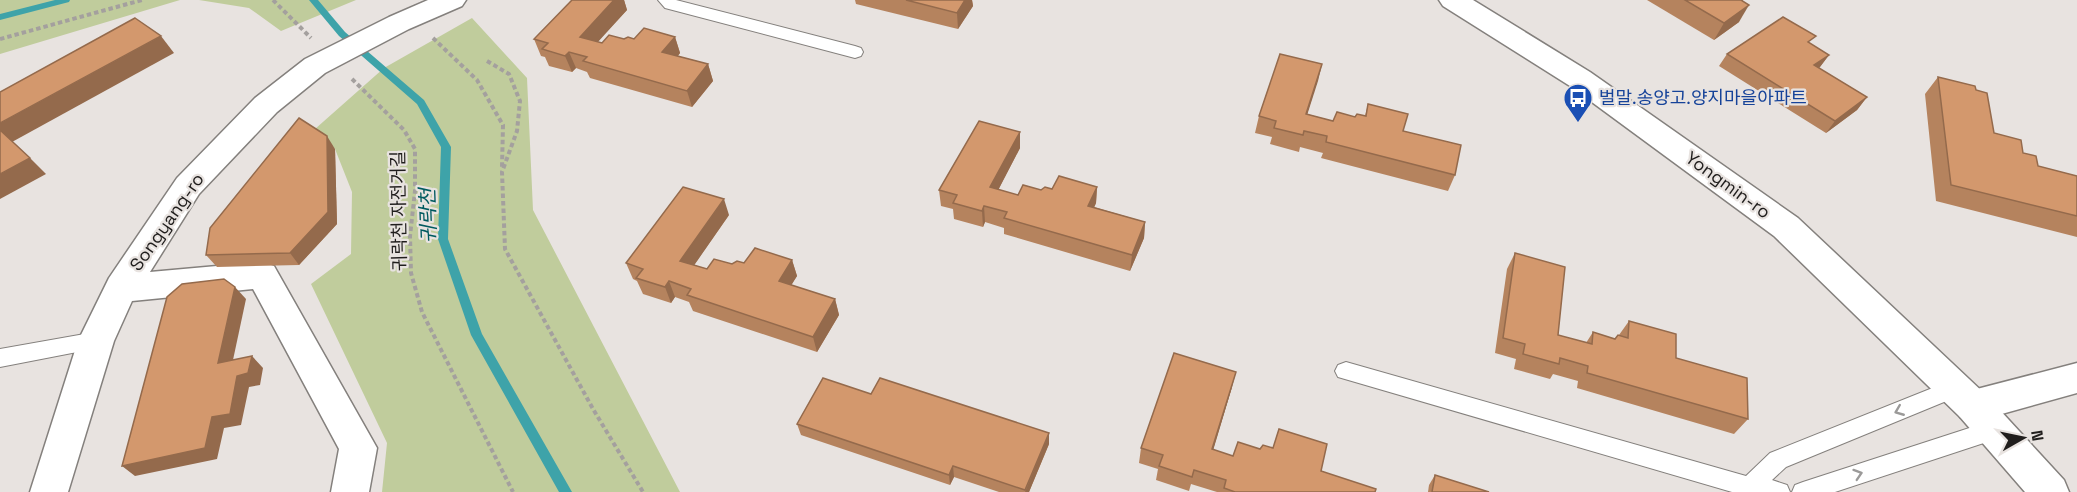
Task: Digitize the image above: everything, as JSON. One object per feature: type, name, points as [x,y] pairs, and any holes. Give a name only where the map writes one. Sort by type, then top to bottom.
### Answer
[{"type":"street","name":"Songyang-ro","points":[[49,492],[96,341],[121,288],[188,186],[266,105],[315,66],[405,20],[452,0]]},
{"type":"street","name":"Yongmin-ro","points":[[1454,0],[1580,79],[1786,227],[1973,409],[2050,492]]},
{"type":"street","points":[[121,288],[262,275],[357,448],[350,492]]},
{"type":"street","points":[[1973,409],[2077,378]]},
{"type":"lane","points":[[666,0],[671,4],[855,52]]},
{"type":"lane","points":[[0,358],[96,341]]},
{"type":"lane","points":[[1346,371],[1750,487],[1779,492]]},
{"type":"lane","points":[[1750,487],[1778,460],[1973,409]]},
{"type":"lane","points":[[1803,492],[1973,409]]},
{"type":"path","points":[[0,39],[142,0]]},
{"type":"path","name":"귀락천 자전거길","points":[[273,0],[334,56],[404,130],[415,149],[415,191],[410,236],[411,273],[422,312],[513,492]]},
{"type":"path","points":[[405,20],[477,80],[503,125],[505,249],[593,409],[643,492]]},
{"type":"path","points":[[487,61],[508,74],[520,101],[517,131],[502,172]]},
{"type":"green space","points":[[0,0],[180,0],[0,54]]},
{"type":"green space","points":[[199,0],[356,0],[281,31],[249,8]]},
{"type":"green space","points":[[472,18],[527,78],[533,210],[680,492],[382,492],[387,443],[311,284],[351,254],[352,192],[335,149],[315,129],[384,68]]},
{"type":"building","points":[[572,0],[614,0],[580,37],[602,43],[609,35],[634,39],[644,28],[675,37],[662,52],[708,64],[687,91],[583,61],[587,57],[569,52],[565,56],[542,49],[548,43],[534,39]]},
{"type":"building","points":[[906,0],[965,0],[957,13]]},
{"type":"building","points":[[1685,0],[1741,0],[1749,5],[1724,23]]},
{"type":"building","points":[[1783,17],[1816,36],[1808,42],[1829,55],[1814,65],[1867,97],[1835,121],[1727,54]]},
{"type":"building","points":[[135,18],[161,36],[0,123],[0,92]]},
{"type":"building","points":[[1280,54],[1322,64],[1306,114],[1333,121],[1337,112],[1355,117],[1357,114],[1366,116],[1368,104],[1408,114],[1403,131],[1461,145],[1455,175],[1326,142],[1327,136],[1304,131],[1303,135],[1274,128],[1276,121],[1259,116]]},
{"type":"building","points":[[1938,77],[1975,86],[1976,90],[1987,93],[1994,133],[2021,140],[2023,153],[2036,156],[2038,166],[2077,176],[2077,216],[1951,185]]},
{"type":"building","points":[[299,118],[327,136],[328,212],[290,253],[206,255],[210,228]]},
{"type":"building","points":[[979,121],[1020,132],[990,187],[1018,195],[1023,185],[1041,190],[1045,187],[1052,189],[1059,176],[1097,187],[1088,206],[1145,222],[1132,255],[1004,218],[1007,212],[984,206],[982,211],[953,203],[957,195],[939,190]]},
{"type":"building","points":[[0,130],[30,158],[0,174]]},
{"type":"building","points":[[683,187],[724,199],[680,261],[707,269],[714,259],[732,264],[737,261],[744,263],[755,248],[792,260],[779,281],[835,299],[813,337],[687,295],[691,289],[669,281],[665,287],[636,278],[643,269],[626,263]]},
{"type":"building","points":[[1515,253],[1565,267],[1558,335],[1592,344],[1593,332],[1615,339],[1618,335],[1628,338],[1629,321],[1676,334],[1676,358],[1747,378],[1748,419],[1587,373],[1588,366],[1560,358],[1559,364],[1523,354],[1525,344],[1503,338]]},
{"type":"building","points":[[224,279],[235,287],[218,363],[252,356],[248,373],[237,376],[230,414],[212,417],[205,448],[122,466],[167,297],[182,284]]},
{"type":"building","points":[[1174,353],[1236,372],[1212,449],[1233,456],[1238,442],[1260,449],[1263,445],[1273,448],[1279,429],[1327,444],[1321,471],[1376,489],[1375,492],[1235,492],[1224,488],[1226,480],[1194,470],[1192,477],[1159,466],[1163,455],[1141,448]]},
{"type":"building","points":[[823,378],[871,394],[880,378],[1049,433],[1025,490],[953,466],[949,475],[797,424]]},
{"type":"building","points":[[1435,475],[1489,492],[1432,492]]},
{"type":"waterway","name":"귀락천","points":[[0,17],[66,0]]},
{"type":"waterway","name":"귀락천","points":[[313,0],[342,34],[421,102],[446,147],[443,239],[477,335],[566,492]]},
{"type":"place","name":"벌말.송양고.양지마을아파트","points":[[1578,124]]}]
